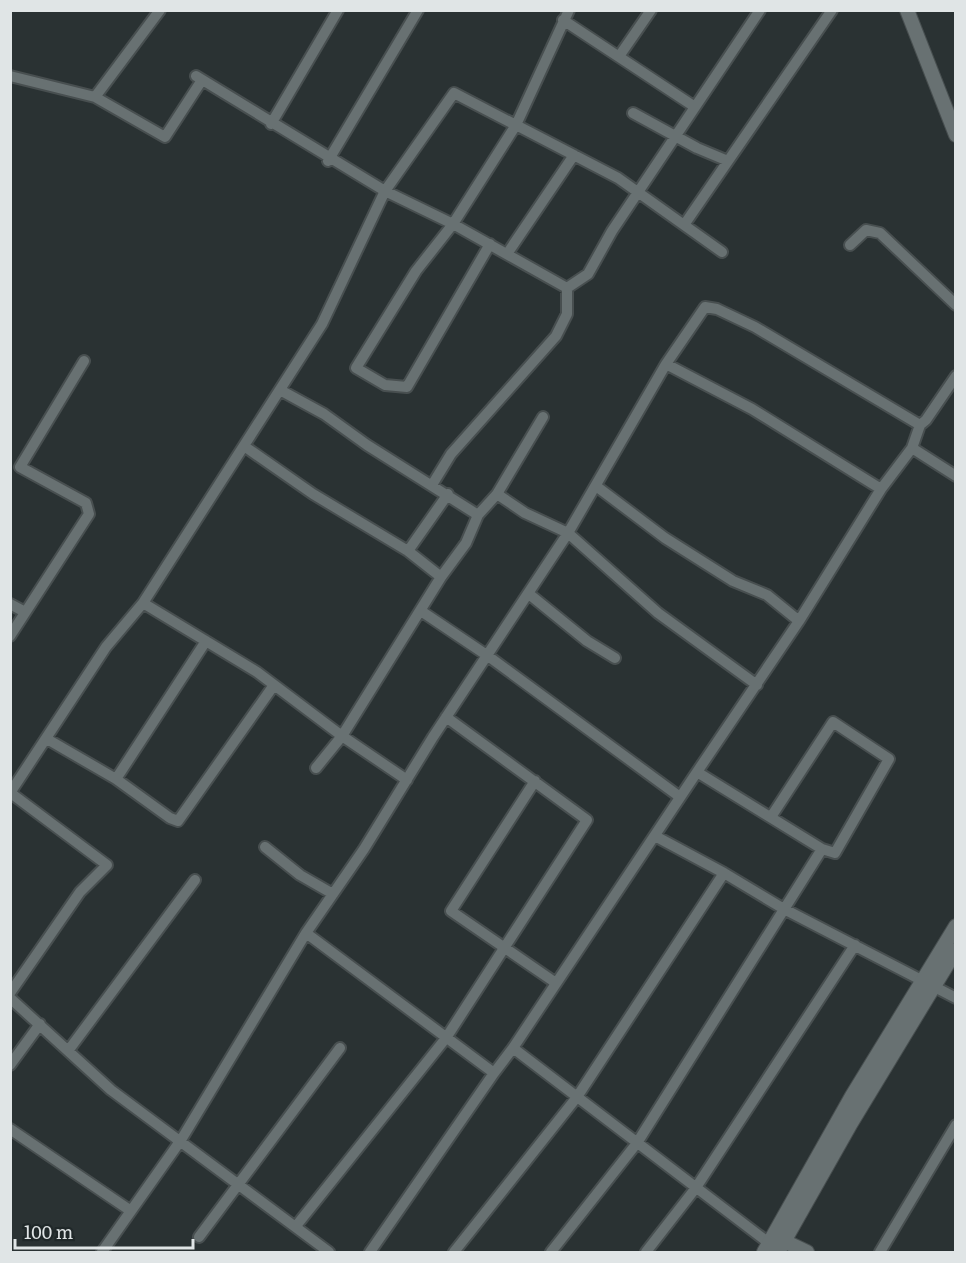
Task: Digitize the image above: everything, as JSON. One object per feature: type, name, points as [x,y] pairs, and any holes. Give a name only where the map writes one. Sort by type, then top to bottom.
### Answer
[{"type":"street","points":[[95,97],[160,10]]},
{"type":"street","points":[[271,124],[338,10]]},
{"type":"street","points":[[329,159],[418,10]]},
{"type":"street","points":[[620,55],[651,10]]},
{"type":"street","points":[[567,288],[588,274],[612,231],[760,10]]},
{"type":"street","points":[[684,225],[832,10]]},
{"type":"street","points":[[907,10],[956,135]]},
{"type":"street","points":[[489,244],[407,387],[385,385],[356,368],[416,271],[453,224],[516,125],[566,15],[695,107]]},
{"type":"street","points":[[10,76],[95,97],[165,136],[199,78],[271,124],[385,191],[453,224],[567,288]]},
{"type":"street","points":[[10,993],[80,892],[107,865],[11,793],[106,647],[143,603],[322,324],[385,191],[454,93],[618,178],[722,252]]},
{"type":"street","points":[[633,113],[728,161]]},
{"type":"street","points":[[507,254],[574,155]]},
{"type":"street","points":[[850,245],[866,230],[880,233],[956,305]]},
{"type":"street","points":[[432,485],[451,454],[556,336],[567,314],[567,288]]},
{"type":"street","points":[[102,1252],[181,1140],[306,933],[568,533],[666,364],[705,308],[717,309],[755,327],[920,424]]},
{"type":"street","points":[[20,467],[84,361]]},
{"type":"street","points":[[666,364],[752,409],[881,489]]},
{"type":"street","points":[[370,1252],[513,1048],[757,685],[881,489],[912,448],[920,424],[926,420],[956,376]]},
{"type":"street","points":[[280,390],[324,414],[367,445],[478,515]]},
{"type":"street","points":[[316,768],[342,736],[441,577],[466,543],[478,515],[497,494],[543,417]]},
{"type":"street","points":[[244,446],[313,494],[408,551],[441,577]]},
{"type":"street","points":[[912,448],[956,476]]},
{"type":"street","points":[[10,460],[86,503],[89,514],[10,636]]},
{"type":"street","points":[[596,486],[665,538],[733,581],[767,596],[799,621]]},
{"type":"street","points":[[408,551],[448,494]]},
{"type":"street","points":[[497,494],[525,513],[568,533],[658,613],[757,685]]},
{"type":"street","points":[[529,594],[587,641],[615,658]]},
{"type":"street","points":[[143,603],[274,685],[406,780]]},
{"type":"street","points":[[10,604],[25,612]]},
{"type":"street","points":[[421,612],[488,656],[680,797]]},
{"type":"street","points":[[116,778],[206,641]]},
{"type":"street","points":[[47,739],[116,778],[170,818],[178,821],[274,685]]},
{"type":"street","points":[[296,1226],[445,1038],[506,950],[587,820],[446,717]]},
{"type":"street","points":[[698,772],[822,849],[835,853],[889,759],[833,722],[771,817]]},
{"type":"street","points":[[535,782],[451,911],[556,983]]},
{"type":"street","points":[[655,836],[784,909],[956,998]]},
{"type":"street","points":[[266,847],[300,875],[333,894]]},
{"type":"street","points":[[550,1252],[637,1143],[822,849]]},
{"type":"street","points":[[454,1252],[577,1096],[724,873]]},
{"type":"street","points":[[68,1051],[195,880]]},
{"type":"street","points":[[928,983],[956,926]]},
{"type":"street","points":[[306,933],[494,1073]]},
{"type":"street","points":[[646,1252],[695,1189],[855,945]]},
{"type":"street","points":[[775,1249],[852,1096],[928,983],[956,950]]},
{"type":"street","points":[[10,998],[111,1090],[238,1182],[329,1252]]},
{"type":"street","points":[[10,1065],[40,1024]]},
{"type":"street","points":[[199,1236],[340,1048]]},
{"type":"street","points":[[513,1048],[775,1249],[807,1252]]},
{"type":"street","points":[[880,1252],[956,1125]]},
{"type":"street","points":[[10,1129],[131,1211]]}]
